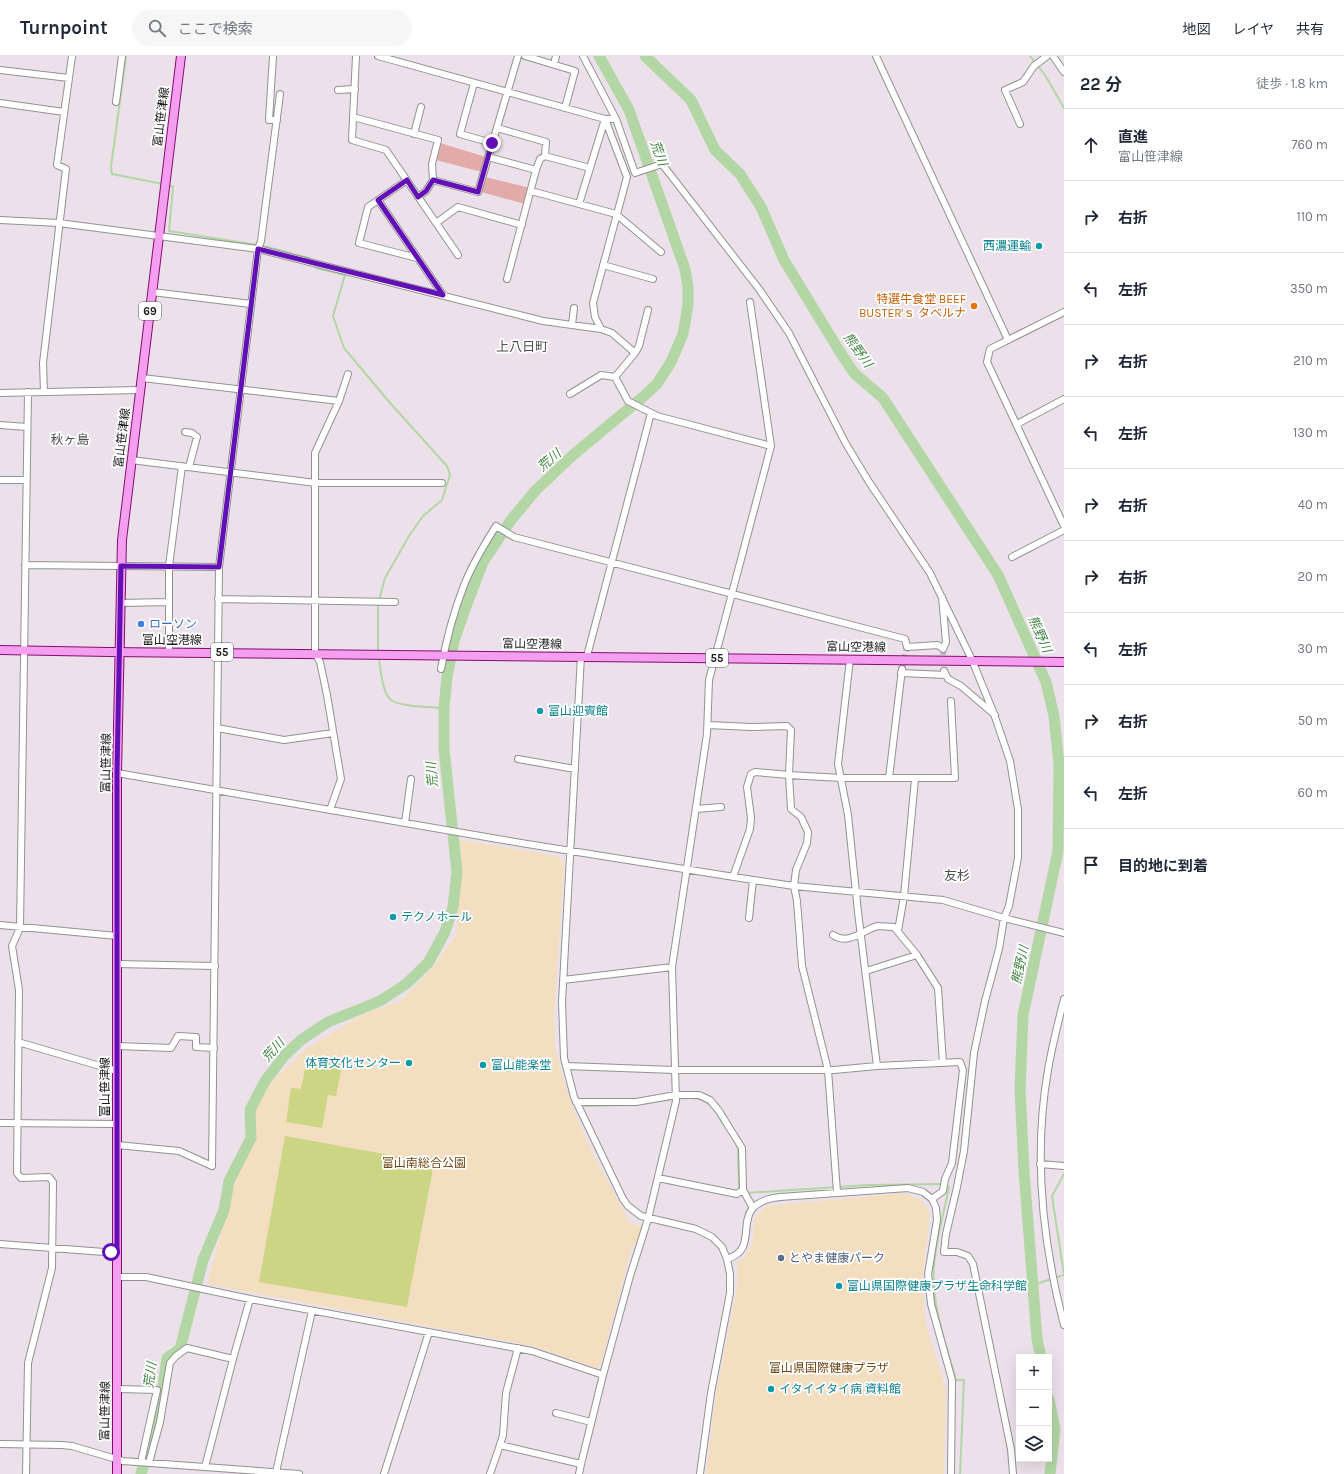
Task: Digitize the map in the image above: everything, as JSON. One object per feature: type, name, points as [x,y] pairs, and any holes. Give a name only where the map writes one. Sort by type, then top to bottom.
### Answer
[{"type":"main road","name":"富山笹津線","points":[[117,1474],[117,773],[122,540],[181,56]]},
{"type":"main road","name":"富山空港線","points":[[0,650],[1064,662]]},
{"type":"street","points":[[44,392],[42,363],[66,169],[57,165],[72,56]]},
{"type":"street","points":[[116,102],[122,56]]},
{"type":"street","points":[[273,56],[269,120],[277,120]]},
{"type":"street","points":[[356,56],[352,140],[386,150],[458,255]]},
{"type":"street","points":[[378,56],[605,119],[616,119]]},
{"type":"street","points":[[433,180],[478,192],[518,56]]},
{"type":"street","points":[[525,56],[575,71],[565,108]]},
{"type":"street","points":[[554,64],[556,56]]},
{"type":"street","points":[[583,56],[616,119],[635,173],[662,164],[759,289],[789,334],[850,450],[869,482],[930,573],[942,596],[974,660],[995,715],[1010,761],[1018,809],[1018,858],[1009,906],[1004,918],[999,949],[985,1001],[974,1053],[964,1151],[958,1187],[946,1234],[944,1252],[957,1252],[968,1256],[973,1264],[1010,1449],[1013,1474]]},
{"type":"street","points":[[876,56],[1008,340]]},
{"type":"street","points":[[1020,124],[1005,90],[1023,82],[1034,66],[1047,56]]},
{"type":"street","points":[[1053,56],[1064,72]]},
{"type":"street","points":[[0,70],[69,78]]},
{"type":"street","points":[[474,83],[460,134],[492,143]]},
{"type":"street","points":[[338,90],[355,89]]},
{"type":"street","points":[[117,1146],[179,1151],[212,1166],[219,567],[258,249],[262,241],[280,94]]},
{"type":"street","points":[[0,103],[64,112]]},
{"type":"street","points":[[414,134],[421,107]]},
{"type":"street","points":[[353,117],[438,140],[432,164],[433,180],[426,191],[418,197]]},
{"type":"street","points":[[579,204],[605,119]]},
{"type":"street","points":[[601,329],[595,317],[593,303],[627,177],[605,119]]},
{"type":"street","points":[[497,128],[546,142],[545,156]]},
{"type":"street","points":[[507,279],[540,159],[545,156],[590,168]]},
{"type":"street","points":[[488,157],[536,170]]},
{"type":"street","points":[[407,180],[368,207],[358,243],[417,258]]},
{"type":"street","points":[[530,191],[616,214],[661,252]]},
{"type":"street","points":[[378,200],[443,295]]},
{"type":"street","points":[[436,223],[458,207],[522,225]]},
{"type":"street","points":[[0,220],[60,223],[258,249],[543,320],[601,329],[612,333],[635,353]]},
{"type":"street","points":[[603,265],[653,279]]},
{"type":"street","points":[[152,292],[251,304]]},
{"type":"street","points":[[579,1474],[603,1375],[630,1276],[648,1219],[676,1097],[672,966],[708,725],[709,680],[771,446],[750,302]]},
{"type":"street","points":[[572,325],[574,308]]},
{"type":"street","points":[[615,377],[639,346],[648,310]]},
{"type":"street","points":[[1064,312],[990,349],[987,362],[1064,526]]},
{"type":"street","points":[[330,810],[341,779],[320,662],[315,653],[316,453],[339,401],[348,374]]},
{"type":"street","points":[[570,394],[602,375],[615,377]]},
{"type":"street","points":[[615,377],[628,401],[644,410],[771,446]]},
{"type":"street","points":[[142,378],[339,401]]},
{"type":"street","points":[[0,393],[140,390]]},
{"type":"street","points":[[26,1474],[28,1363],[52,1268],[53,1182],[49,1177],[21,1178],[17,1173],[19,990],[12,946],[20,928],[28,392]]},
{"type":"street","points":[[1017,424],[1064,399]]},
{"type":"street","points":[[651,413],[612,562],[584,656],[575,769],[563,980],[563,1050],[576,1102],[623,1199],[635,1212],[648,1219],[696,1229],[712,1237],[722,1248],[727,1259],[730,1274],[730,1293],[711,1393],[700,1474]]},
{"type":"street","points":[[0,425],[27,427]]},
{"type":"street","points":[[185,432],[192,433],[197,437],[189,466]]},
{"type":"street","points":[[131,460],[230,471],[316,483],[442,483]]},
{"type":"street","points":[[169,652],[169,566],[182,466]]},
{"type":"street","points":[[0,480],[26,480]]},
{"type":"street","points":[[441,669],[448,636],[463,587],[496,526],[514,538],[612,562],[905,639],[907,647],[938,645],[943,649],[946,642],[942,596]]},
{"type":"street","points":[[1012,558],[1064,530]]},
{"type":"street","points":[[25,565],[219,567]]},
{"type":"street","points":[[218,599],[395,602]]},
{"type":"street","points":[[120,603],[169,602]]},
{"type":"street","points":[[850,659],[838,764],[848,815],[877,1066]]},
{"type":"street","points":[[890,778],[902,671],[945,673],[948,679],[962,686],[995,715]]},
{"type":"street","points":[[733,877],[750,829],[751,818],[747,787],[751,774],[754,772],[841,778],[955,778],[950,701]]},
{"type":"street","points":[[708,725],[751,727],[787,726],[791,730],[791,809],[801,817],[808,832],[808,843],[796,870],[794,886],[797,901],[802,966],[828,1070],[837,1192]]},
{"type":"street","points":[[218,728],[284,740],[333,733]]},
{"type":"street","points":[[518,759],[575,769]]},
{"type":"street","points":[[117,773],[687,870],[794,886],[943,900],[1004,918],[1064,933]]},
{"type":"street","points":[[898,931],[904,896],[915,778]]},
{"type":"street","points":[[405,823],[411,779]]},
{"type":"street","points":[[696,809],[721,807]]},
{"type":"street","points":[[749,918],[753,880]]},
{"type":"street","points":[[0,926],[117,936]]},
{"type":"street","points":[[833,935],[844,938],[861,934],[877,926],[894,927],[898,931],[917,955],[938,988],[943,1062]]},
{"type":"street","points":[[866,971],[917,955]]},
{"type":"street","points":[[117,964],[215,966]]},
{"type":"street","points":[[563,980],[672,966]]},
{"type":"street","points":[[1064,999],[1048,1070],[1042,1114],[1040,1164],[1042,1210],[1046,1241],[1064,1325]]},
{"type":"street","points":[[117,1046],[171,1048],[178,1036],[196,1037],[196,1047],[214,1048]]},
{"type":"street","points":[[18,1042],[117,1071]]},
{"type":"street","points":[[566,1066],[676,1070],[828,1070],[960,1062],[963,1070],[952,1163],[945,1179],[943,1191],[932,1199]]},
{"type":"street","points":[[576,1102],[636,1102],[699,1095],[710,1100],[719,1111],[742,1148],[743,1190],[748,1202],[753,1208]]},
{"type":"street","points":[[0,1123],[117,1124]]},
{"type":"street","points":[[1040,1164],[1064,1166]]},
{"type":"street","points":[[658,1178],[737,1194],[743,1190]]},
{"type":"street","points":[[727,1259],[736,1256],[743,1248],[750,1213],[753,1208],[762,1201],[776,1197],[908,1188],[922,1192],[932,1199],[936,1208],[937,1220],[928,1274],[931,1304],[952,1380],[951,1474]]},
{"type":"street","points":[[0,1244],[117,1253]]},
{"type":"street","points":[[117,1277],[146,1277],[312,1311],[518,1348],[532,1351],[603,1375]]},
{"type":"street","points":[[205,1467],[250,1299]]},
{"type":"street","points":[[276,1472],[312,1311]]},
{"type":"street","points":[[384,1474],[429,1332]]},
{"type":"street","points":[[149,1463],[160,1422],[170,1363],[176,1356],[187,1348],[233,1359]]},
{"type":"street","points":[[490,1474],[503,1435],[506,1393],[518,1348]]},
{"type":"street","points":[[118,1389],[157,1390],[141,1462]]},
{"type":"street","points":[[556,1413],[591,1422]]},
{"type":"street","points":[[0,1444],[72,1446],[117,1460],[299,1474]]},
{"type":"street","points":[[500,1445],[581,1464]]},
{"type":"street","points":[[189,1474],[190,1466]]},
{"type":"shaded area","points":[[440,143],[486,157],[482,172],[436,160]]},
{"type":"shaded area","points":[[485,177],[530,188],[525,204],[481,192]]},
{"type":"green space","name":"富山南総合公園","points":[[460,840],[557,856],[564,862],[554,1018],[555,1047],[576,1116],[595,1158],[630,1223],[642,1226],[638,1242],[632,1246],[600,1367],[596,1368],[532,1346],[207,1284],[224,1222],[232,1183],[255,1142],[253,1114],[270,1083],[307,1048],[362,1015],[402,1000],[433,967],[456,935],[460,886]]},
{"type":"green space","points":[[308,1055],[343,1061],[336,1096],[328,1095],[322,1128],[286,1122],[291,1088],[301,1089]]},
{"type":"green space","points":[[285,1136],[434,1163],[407,1307],[259,1282]]},
{"type":"green space","name":"富山県国際健康プラザ","points":[[905,1193],[922,1201],[930,1213],[922,1284],[926,1325],[946,1389],[944,1474],[706,1474],[716,1394],[736,1293],[738,1273],[737,1263],[744,1258],[752,1243],[755,1217],[766,1206]]},
{"type":"waterway","points":[[126,56],[111,167],[112,174],[163,184]]},
{"type":"waterway","name":"荒川","points":[[141,1474],[160,1406],[167,1358],[180,1349],[203,1260],[224,1210],[229,1181],[251,1138],[250,1110],[265,1081],[285,1055],[301,1040],[328,1022],[380,1001],[406,984],[428,963],[445,932],[453,907],[457,872],[444,749],[444,708],[447,677],[454,641],[483,562],[511,520],[536,490],[573,455],[657,384],[671,362],[683,334],[688,304],[688,287],[685,269],[629,110],[599,56]]},
{"type":"waterway","name":"熊野川","points":[[645,56],[691,100],[715,150],[740,174],[761,207],[784,260],[840,352],[854,373],[883,398],[998,575],[1046,682],[1054,716],[1059,764],[1058,851],[1023,1015],[1020,1089],[1024,1171],[1037,1339],[1040,1354]]},
{"type":"waterway","points":[[1030,56],[1045,75],[1064,108]]},
{"type":"waterway","points":[[168,185],[173,187],[169,231],[263,246],[309,258],[311,261]]},
{"type":"waterway","points":[[314,264],[316,268],[345,275],[333,316],[344,348],[391,404],[447,466],[450,475],[442,500],[423,516],[409,536],[385,578],[378,604],[378,652]]},
{"type":"waterway","points":[[379,658],[382,679],[389,698],[393,701],[406,705],[444,708]]},
{"type":"waterway","points":[[639,1104],[681,1098],[696,1098],[709,1104],[723,1124]]},
{"type":"waterway","points":[[585,1106],[629,1105]]},
{"type":"waterway","points":[[736,1144],[738,1149],[740,1191]]},
{"type":"waterway","points":[[1033,1285],[1064,1275],[1052,1196],[1064,1174]]},
{"type":"waterway","points":[[746,1193],[868,1185],[945,1184],[949,1187],[936,1246],[934,1281],[940,1324],[956,1380],[964,1380],[960,1474]]},
{"type":"waterway","name":"熊野川","points":[[1050,1474],[1055,1429],[1052,1414]]},
{"type":"tunnel","points":[[902,669],[907,647]]},
{"type":"tunnel","points":[[943,649],[944,671]]},
{"type":"place","name":"西濃運輸","points":[[1039,246]]},
{"type":"place","name":"特選牛食堂 BEEF BUSTER'ｓ タベルナ","points":[[974,306]]},
{"type":"place","name":"ローソン","points":[[141,624]]},
{"type":"place","name":"富山迎賓館","points":[[540,711]]},
{"type":"place","name":"テクノホール","points":[[393,917]]},
{"type":"place","name":"体育文化センター","points":[[409,1063]]},
{"type":"place","name":"富山能楽堂","points":[[483,1065]]},
{"type":"place","name":"とやま健康パーク","points":[[781,1258]]},
{"type":"place","name":"富山県国際健康プラザ生命科学館","points":[[839,1286]]},
{"type":"place","name":"イタイイタイ病 資料館","points":[[771,1389]]},
{"type":"district","name":"上八日町","points":[[522,346]]},
{"type":"district","name":"秋ヶ島","points":[[70,439]]},
{"type":"district","name":"友杉","points":[[957,875]]},
{"type":"route","points":[[111,1252],[117,1253],[117,773],[121,566],[219,567],[258,249],[443,295],[378,200],[407,180],[418,197],[426,191],[433,180],[478,192],[492,143]]}]
